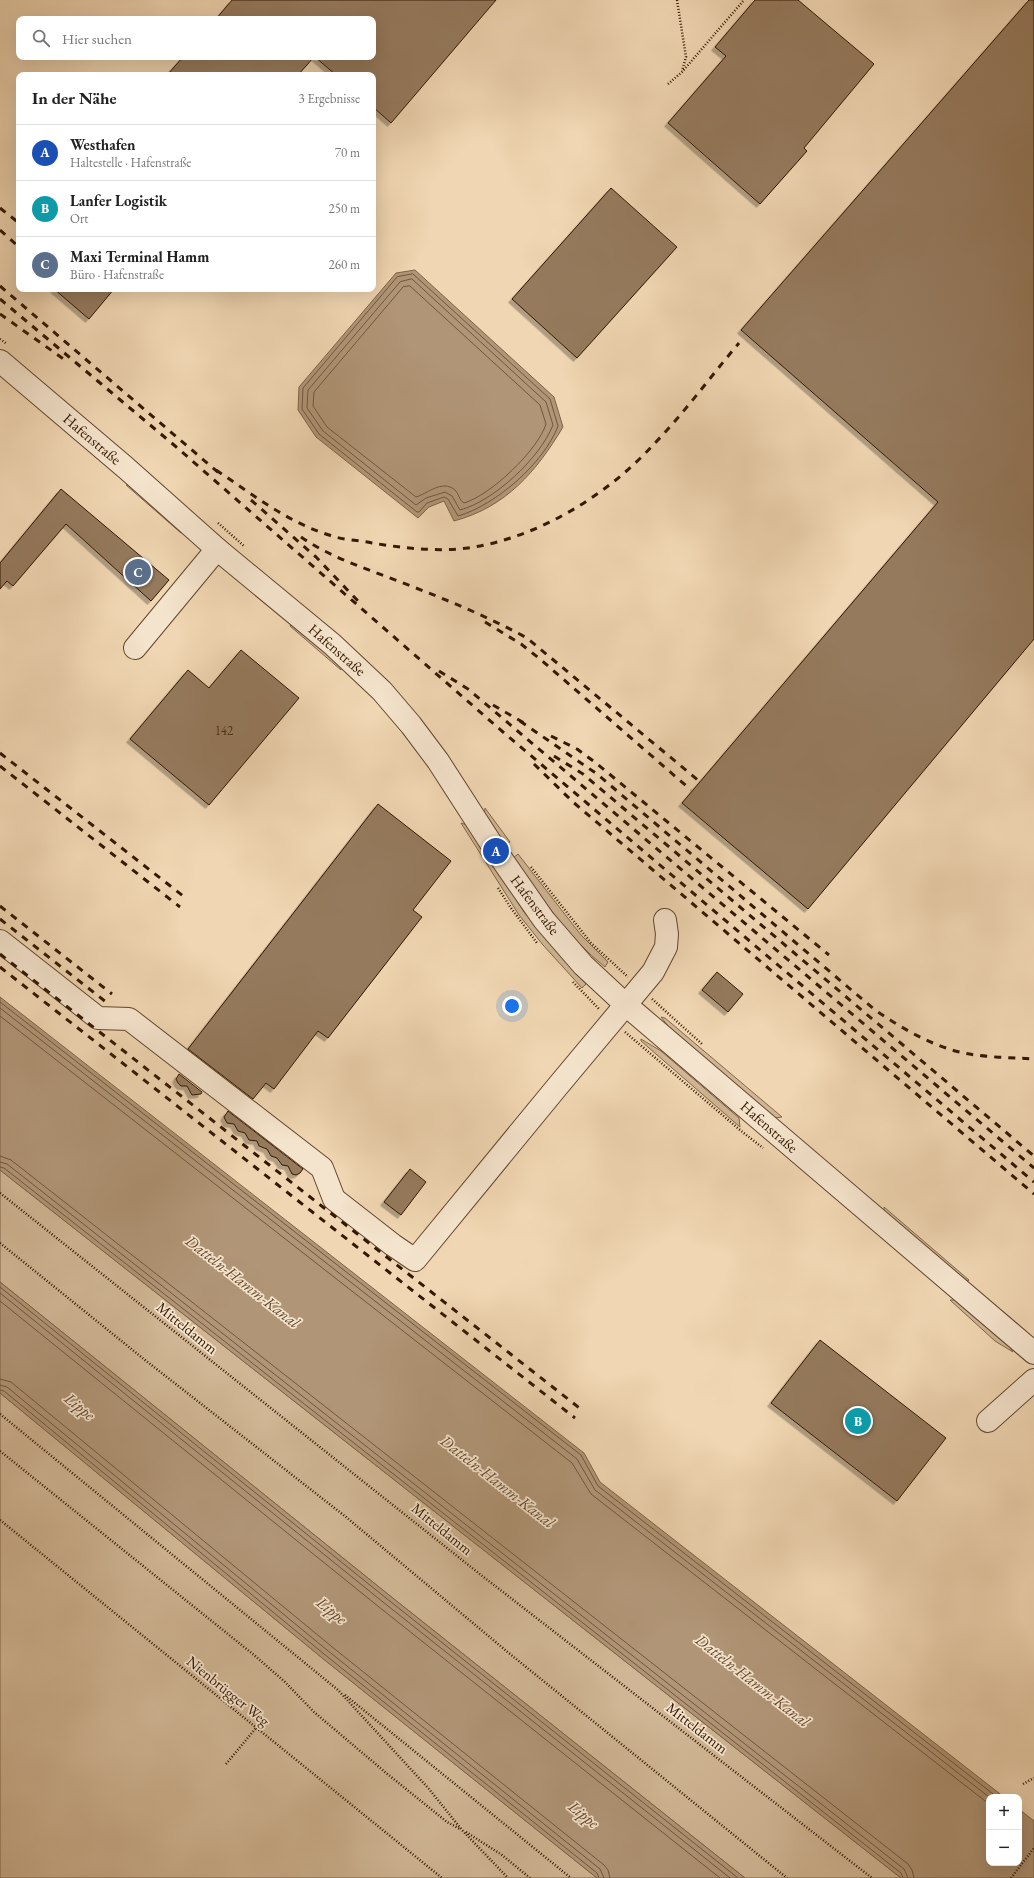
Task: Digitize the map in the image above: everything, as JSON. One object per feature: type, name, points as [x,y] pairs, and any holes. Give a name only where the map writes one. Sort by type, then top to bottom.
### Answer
[{"type":"street","name":"Hafenstraße","points":[[6,355],[126,468],[217,549],[332,644],[382,691],[411,725],[438,761],[504,863],[544,920],[583,965],[626,1005],[1034,1353]]},
{"type":"street","points":[[135,648],[217,549]]},
{"type":"street","points":[[0,941],[98,1018],[129,1019],[322,1168],[334,1199],[393,1245],[415,1260],[653,972],[666,947],[667,934],[665,920]]},
{"type":"street","points":[[988,1421],[1034,1380]]},
{"type":"path","points":[[677,0],[686,58],[682,72]]},
{"type":"path","points":[[668,84],[682,72],[744,0]]},
{"type":"path","points":[[0,339],[6,355]]},
{"type":"path","points":[[212,518],[248,549]]},
{"type":"path","points":[[529,864],[592,943],[640,989],[705,1046]]},
{"type":"path","name":"Mitteldamm","points":[[0,1193],[481,1575],[872,1878]]},
{"type":"path","points":[[0,1243],[151,1365],[346,1517],[510,1654],[787,1878]]},
{"type":"path","points":[[0,1414],[571,1878]]},
{"type":"path","points":[[0,1451],[254,1655],[285,1682],[314,1712],[447,1822],[502,1855],[530,1878]]},
{"type":"path","name":"Nienbrügger Weg","points":[[1,1522],[442,1878]]},
{"type":"path","points":[[338,1690],[429,1789],[462,1830],[508,1878]]},
{"type":"path","points":[[226,1764],[256,1728]]},
{"type":"path","points":[[1023,1784],[1034,1778]]},
{"type":"path","points":[[1011,1878],[1034,1848]]},
{"type":"shaded area","points":[[126,485],[134,485],[181,533]]},
{"type":"shaded area","points":[[291,624],[342,662],[341,670],[290,626]]},
{"type":"shaded area","points":[[485,808],[510,842],[505,846],[484,816]]},
{"type":"shaded area","points":[[461,823],[470,826],[524,912],[586,984],[582,988],[543,945],[519,915]]},
{"type":"shaded area","points":[[518,854],[581,935],[608,962],[605,967],[579,943],[555,916],[513,858]]},
{"type":"shaded area","points":[[661,1017],[665,1018],[782,1117],[774,1118],[672,1031]]},
{"type":"shaded area","points":[[641,1039],[661,1051],[739,1118],[740,1127],[641,1041]]},
{"type":"shaded area","points":[[0,1170],[901,1878],[745,1878],[389,1595],[0,1282]]},
{"type":"shaded area","points":[[884,1207],[969,1280],[968,1281],[925,1250],[884,1216]]},
{"type":"shaded area","points":[[950,1300],[958,1300],[1009,1346],[1013,1352],[995,1341]]},
{"type":"shaded area","points":[[0,1393],[321,1657],[597,1878],[0,1878]]},
{"type":"water","points":[[415,270],[554,397],[563,427],[542,459],[518,486],[489,507],[473,515],[454,521],[444,501],[429,507],[418,518],[316,437],[298,410],[299,387],[396,273]]},
{"type":"water","name":"Datteln-Hamm-Kanal","points":[[0,997],[584,1453],[600,1482],[1000,1794],[986,1794],[986,1866],[1022,1866],[1022,1811],[1034,1821],[1034,1878],[901,1878],[0,1170]]},
{"type":"water","name":"Lippe","points":[[0,1282],[389,1595],[745,1878],[597,1878],[321,1657],[0,1393]]},
{"type":"building","points":[[232,0],[496,0],[391,123],[376,110],[376,72],[332,72],[318,60],[376,60],[376,16],[219,16]]},
{"type":"building","points":[[755,0],[798,0],[874,64],[804,148],[807,151],[760,204],[668,123],[726,56],[715,47]]},
{"type":"building","points":[[1029,0],[1034,0],[1034,639],[808,909],[682,803],[938,502],[741,330]]},
{"type":"building","points":[[180,60],[311,60],[301,72],[170,72]]},
{"type":"building","points":[[611,188],[677,247],[577,358],[512,299]]},
{"type":"building","points":[[58,292],[112,292],[89,319]]},
{"type":"building","points":[[61,489],[169,580],[151,601],[66,524],[13,586],[7,581],[0,589],[0,563]]},
{"type":"building","points":[[241,650],[299,698],[209,805],[130,739],[188,670],[209,688]]},
{"type":"building","points":[[378,804],[451,861],[413,910],[422,917],[328,1038],[318,1031],[274,1089],[266,1083],[253,1099],[188,1049]]},
{"type":"building","points":[[717,972],[743,994],[728,1012],[702,990]]},
{"type":"building","points":[[179,1074],[202,1092],[201,1094],[192,1095],[187,1086],[181,1086],[176,1079]]},
{"type":"building","points":[[228,1111],[303,1169],[300,1173],[296,1175],[292,1174],[288,1166],[282,1165],[277,1158],[271,1156],[267,1149],[259,1146],[257,1141],[249,1140],[245,1133],[238,1131],[234,1124],[227,1123],[224,1117]]},
{"type":"building","points":[[410,1169],[426,1182],[401,1215],[384,1202]]},
{"type":"building","points":[[820,1340],[946,1438],[897,1501],[771,1403]]},
{"type":"railway","points":[[0,208],[16,221]]},
{"type":"railway","points":[[0,230],[16,244]]},
{"type":"railway","points":[[0,286],[220,474]]},
{"type":"railway","points":[[0,299],[174,445],[503,732],[1034,1182]]},
{"type":"railway","points":[[0,314],[65,360]]},
{"type":"railway","points":[[216,470],[256,498],[284,515],[299,523],[334,537],[420,549],[456,549],[494,543],[520,535],[546,524],[594,496],[616,480],[666,431],[739,343]]},
{"type":"railway","points":[[251,500],[316,557],[358,601]]},
{"type":"railway","points":[[301,537],[335,556],[463,607],[527,638],[699,781]]},
{"type":"railway","points":[[485,622],[521,644],[540,659],[691,790]]},
{"type":"railway","points":[[439,671],[468,689],[1034,1168]]},
{"type":"railway","points":[[493,705],[524,723]]},
{"type":"railway","points":[[520,721],[597,774],[883,1016],[918,1036],[956,1051],[967,1054],[1034,1059]]},
{"type":"railway","points":[[551,736],[577,749],[596,763],[829,955]]},
{"type":"railway","points":[[0,753],[187,899]]},
{"type":"railway","points":[[554,756],[583,774],[1034,1156]]},
{"type":"railway","points":[[534,764],[573,802],[1034,1194]]},
{"type":"railway","points":[[0,766],[180,907]]},
{"type":"railway","points":[[0,906],[112,994]]},
{"type":"railway","points":[[0,919],[106,1002]]},
{"type":"railway","points":[[0,954],[582,1410]]},
{"type":"railway","points":[[0,967],[575,1418]]},
{"type":"place","name":"Maxi Terminal Hamm","points":[[138,572]]},
{"type":"place","name":"Westhafen","points":[[496,851]]},
{"type":"place","name":"Lanfer Logistik","points":[[858,1421]]}]
